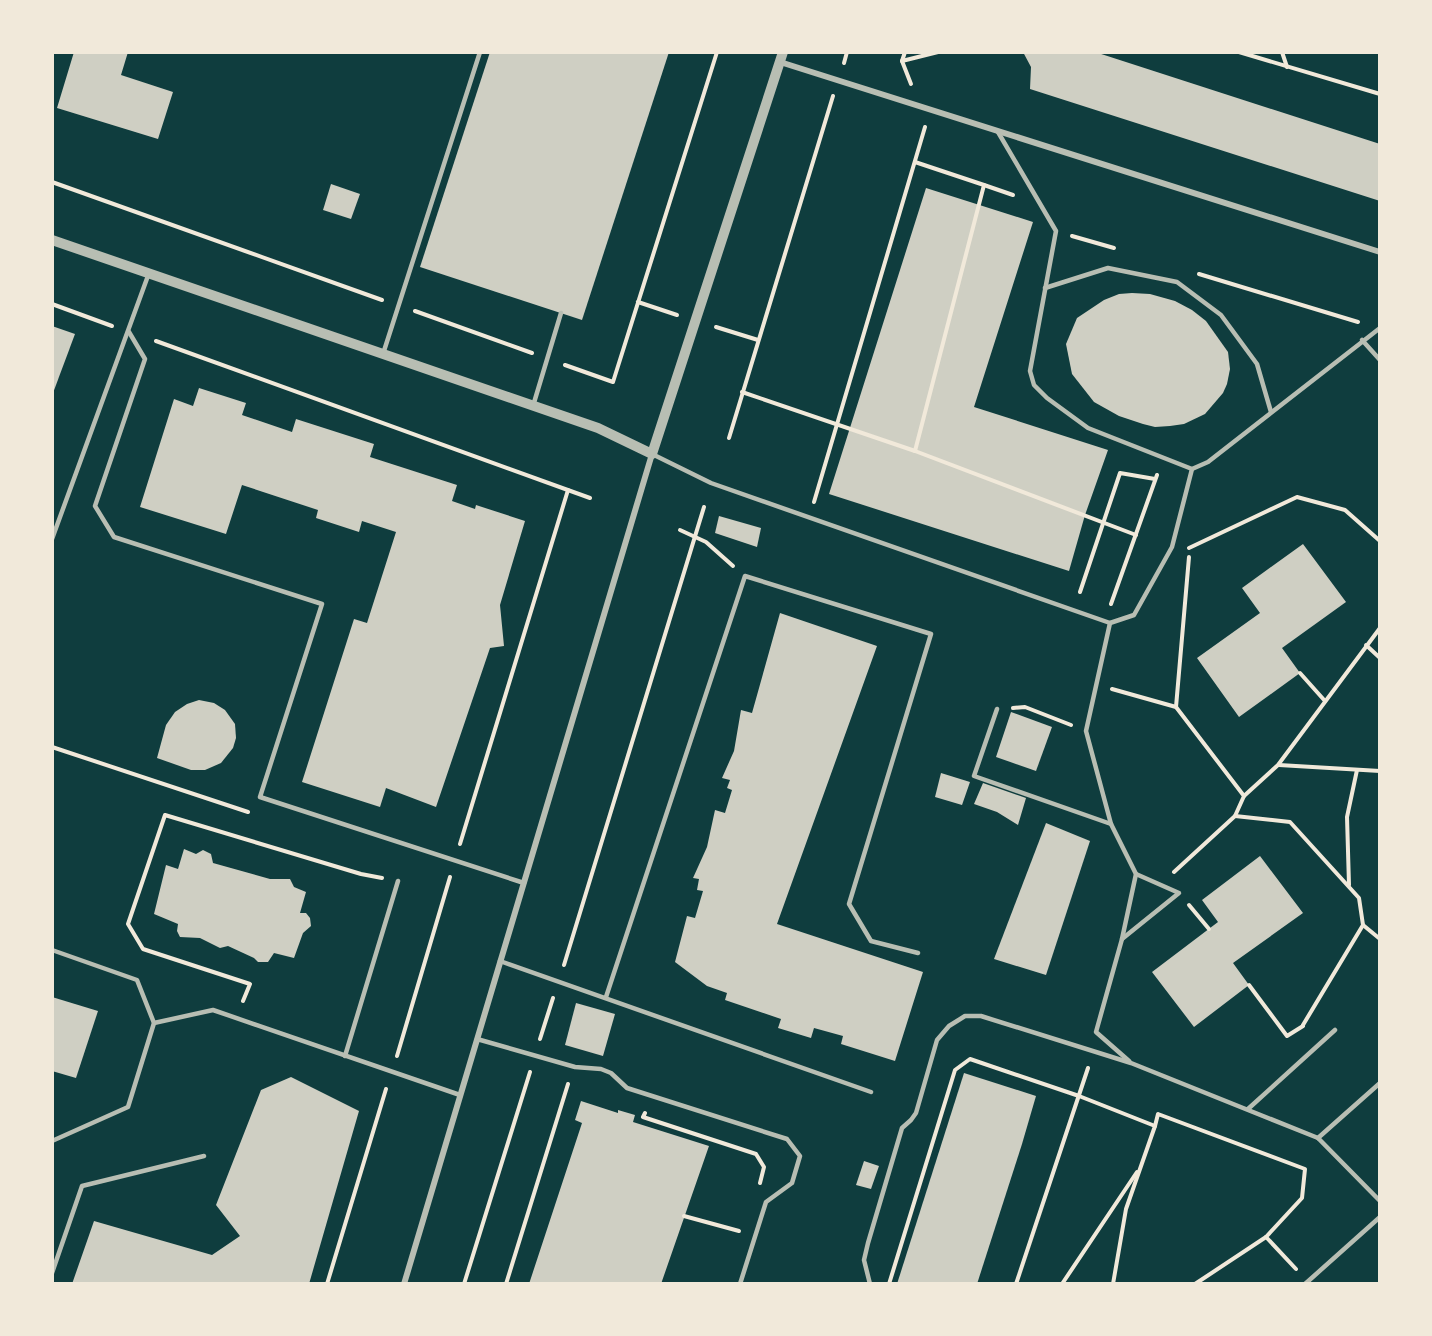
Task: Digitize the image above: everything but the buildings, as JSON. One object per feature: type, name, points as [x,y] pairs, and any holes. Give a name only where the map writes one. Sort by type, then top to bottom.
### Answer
[{"type":"street","points":[[404,1284],[652,454],[782,57],[838,81],[1380,252]]},
{"type":"street","points":[[52,240],[598,428],[652,454]]},
{"type":"lane","points":[[383,354],[480,52]]},
{"type":"lane","points":[[998,132],[1056,231],[1030,371],[1034,385],[1047,398],[1088,428],[1192,469],[1208,462],[1379,328]]},
{"type":"lane","points":[[1045,288],[1108,268],[1178,282],[1221,315],[1257,364],[1271,412]]},
{"type":"lane","points":[[52,539],[149,273]]},
{"type":"lane","points":[[533,406],[561,314]]},
{"type":"lane","points":[[129,332],[145,359],[95,506],[114,537],[322,604],[260,797],[524,883]]},
{"type":"lane","points":[[1362,340],[1380,360]]},
{"type":"lane","points":[[652,454],[711,483],[1108,622],[1134,615],[1172,547],[1192,469]]},
{"type":"lane","points":[[606,997],[745,576],[931,634],[849,904],[871,941],[918,953]]},
{"type":"lane","points":[[1108,622],[1086,731],[1111,824],[1136,874],[1122,939],[1096,1032],[1131,1063]]},
{"type":"lane","points":[[997,710],[974,776],[1111,824]]},
{"type":"lane","points":[[1122,939],[1179,893],[1136,874]]},
{"type":"lane","points":[[345,1056],[398,881]]},
{"type":"lane","points":[[52,950],[137,980],[154,1023],[128,1107],[52,1141]]},
{"type":"lane","points":[[500,961],[871,1092]]},
{"type":"lane","points":[[154,1023],[213,1010],[460,1095]]},
{"type":"lane","points":[[870,1284],[864,1260],[902,1128],[916,1113],[937,1040],[949,1026],[965,1016],[981,1016],[1094,1050],[1318,1138],[1380,1201]]},
{"type":"lane","points":[[1248,1109],[1335,1030]]},
{"type":"lane","points":[[477,1039],[575,1067],[601,1069],[611,1073],[627,1088],[787,1139],[800,1156],[792,1183],[766,1202],[740,1284]]},
{"type":"lane","points":[[1318,1138],[1380,1083]]},
{"type":"lane","points":[[52,1273],[81,1186],[204,1156]]},
{"type":"lane","points":[[1306,1282],[1380,1217]]},
{"type":"path","points":[[52,182],[613,382],[717,52]]},
{"type":"path","points":[[905,52],[902,61],[919,107]]},
{"type":"path","points":[[902,61],[938,52]]},
{"type":"path","points":[[1239,52],[1380,94]]},
{"type":"path","points":[[1282,52],[1287,67]]},
{"type":"path","points":[[729,438],[838,81]]},
{"type":"path","points":[[809,517],[929,110]]},
{"type":"path","points":[[915,162],[984,185],[915,451]]},
{"type":"path","points":[[1056,231],[1123,251]]},
{"type":"path","points":[[1190,271],[1379,328]]},
{"type":"path","points":[[52,304],[590,498]]},
{"type":"path","points":[[742,392],[915,451],[1136,535]]},
{"type":"path","points":[[1108,622],[1163,457]]},
{"type":"path","points":[[1080,592],[1120,473],[1155,479]]},
{"type":"path","points":[[327,1284],[568,490]]},
{"type":"path","points":[[1172,547],[1190,548],[1297,497],[1345,510],[1380,541]]},
{"type":"path","points":[[464,1284],[704,507]]},
{"type":"path","points":[[680,530],[706,542],[745,576]]},
{"type":"path","points":[[1176,707],[1190,548]]},
{"type":"path","points":[[1160,885],[1235,816],[1244,796],[1278,765],[1380,628]]},
{"type":"path","points":[[1366,645],[1380,658]]},
{"type":"path","points":[[1300,673],[1325,701]]},
{"type":"path","points":[[1096,684],[1176,707],[1244,796]]},
{"type":"path","points":[[997,710],[1025,707],[1086,731]]},
{"type":"path","points":[[52,747],[256,814]]},
{"type":"path","points":[[1278,765],[1380,771]]},
{"type":"path","points":[[1349,886],[1347,817],[1357,770]]},
{"type":"path","points":[[238,1019],[250,984],[143,949],[128,924],[165,815],[361,874],[398,881]]},
{"type":"path","points":[[1235,816],[1290,822],[1359,898],[1363,925],[1302,1025],[1287,1036],[1249,985]]},
{"type":"path","points":[[1179,893],[1209,929]]},
{"type":"path","points":[[1363,925],[1380,939]]},
{"type":"path","points":[[1302,1025],[1320,1044]]},
{"type":"path","points":[[1016,1284],[1094,1050]]},
{"type":"path","points":[[889,1284],[955,1070],[970,1059],[1079,1096],[1155,1126]]},
{"type":"path","points":[[506,1284],[570,1074]]},
{"type":"path","points":[[650,1095],[643,1117],[756,1154],[764,1167],[758,1189]]},
{"type":"path","points":[[1113,1284],[1126,1209],[1158,1113],[1305,1169],[1302,1198],[1266,1237],[1195,1284]]},
{"type":"path","points":[[1062,1284],[1140,1167]]},
{"type":"path","points":[[684,1216],[744,1233]]},
{"type":"path","points":[[1266,1237],[1306,1282]]}]
